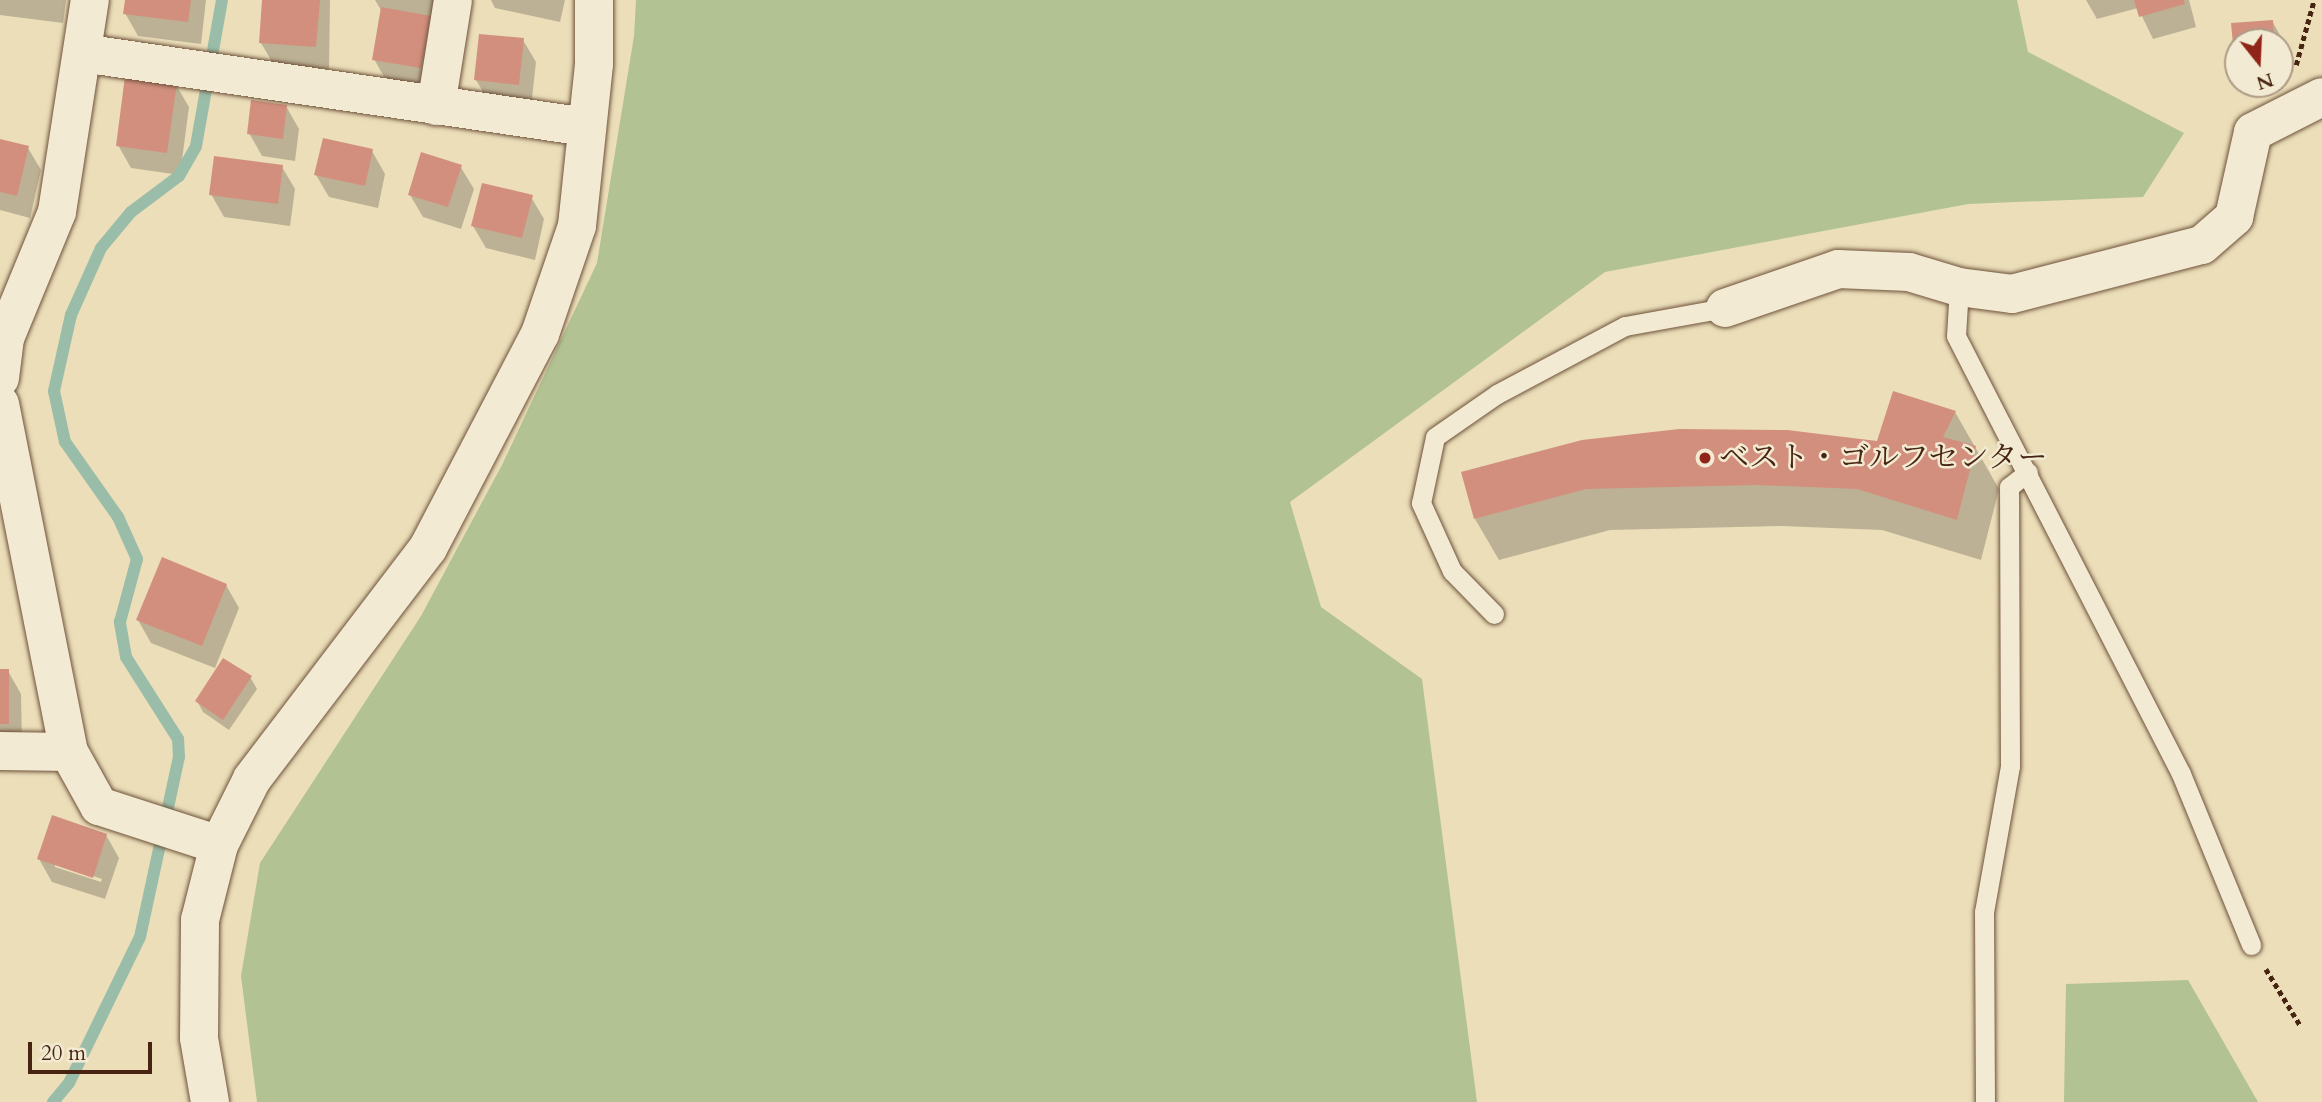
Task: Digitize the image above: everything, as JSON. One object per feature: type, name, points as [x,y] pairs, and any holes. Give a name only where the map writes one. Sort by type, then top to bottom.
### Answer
[{"type":"street","points":[[0,378],[5,338],[57,212],[90,0]]},
{"type":"street","points":[[436,106],[453,0]]},
{"type":"street","points":[[209,1102],[199,1038],[200,920],[219,845],[253,779],[428,548],[540,334],[577,226],[594,64],[594,0]]},
{"type":"street","points":[[82,53],[586,127]]},
{"type":"street","points":[[1725,308],[1838,269],[1909,272],[1959,287],[2012,294],[2202,245],[2234,217],[2253,132],[2307,105]]},
{"type":"street","points":[[0,404],[69,752],[99,806],[219,845]]},
{"type":"street","points":[[0,751],[69,752]]},
{"type":"lane","points":[[1959,287],[1956,336],[2181,774],[2251,944]]},
{"type":"lane","points":[[1494,614],[1452,571],[1421,503],[1435,437],[1497,394],[1625,326],[1725,308]]},
{"type":"lane","points":[[1984,1102],[1984,912],[2010,766],[2008,487],[2028,472]]},
{"type":"path","points":[[2307,105],[2289,91],[2314,0]]},
{"type":"path","points":[[2251,944],[2300,1026]]},
{"type":"green space","points":[[636,0],[2017,0],[2028,52],[2184,133],[2143,197],[1968,204],[1605,272],[1290,502],[1321,607],[1422,679],[1477,1102],[257,1102],[241,976],[260,863],[421,616],[503,463],[597,263],[634,36]]},
{"type":"green space","points":[[2188,980],[2258,1102],[2064,1102],[2066,984]]},
{"type":"building","points":[[125,0],[191,0],[188,22],[123,14]]},
{"type":"building","points":[[262,0],[320,0],[316,47],[259,43]]},
{"type":"building","points":[[2134,0],[2184,0],[2185,4],[2139,17]]},
{"type":"building","points":[[381,7],[431,16],[421,68],[372,60]]},
{"type":"building","points":[[2273,20],[2273,28],[2231,28],[2231,23]]},
{"type":"building","points":[[479,34],[524,38],[519,85],[474,80]]},
{"type":"building","points":[[125,76],[177,83],[167,153],[116,146]]},
{"type":"building","points":[[251,100],[287,105],[283,139],[247,134]]},
{"type":"building","points":[[323,138],[373,149],[365,186],[314,175]]},
{"type":"building","points":[[0,139],[29,146],[17,196],[0,192]]},
{"type":"building","points":[[421,152],[462,165],[448,207],[408,195]]},
{"type":"building","points":[[214,156],[283,165],[278,204],[209,195]]},
{"type":"building","points":[[482,183],[533,195],[522,238],[471,226]]},
{"type":"building","points":[[1893,391],[1956,411],[1943,437],[1976,446],[1957,520],[1857,489],[1756,485],[1586,489],[1474,519],[1461,472],[1582,440],[1679,429],[1787,430],[1877,441]]},
{"type":"building","points":[[162,557],[227,584],[202,646],[136,620]]},
{"type":"building","points":[[223,658],[252,676],[223,720],[195,701]]},
{"type":"building","points":[[0,669],[9,669],[9,724],[0,724]]},
{"type":"building","points":[[52,815],[107,834],[93,878],[37,859]]},
{"type":"waterway","points":[[53,1102],[69,1083],[140,937],[179,757],[178,739],[126,657],[120,622],[137,559],[118,517],[65,442],[54,391],[71,315],[101,248],[131,212],[179,176],[196,146],[222,0]]},
{"type":"place","name":"ベスト・ゴルフセンター","points":[[1705,458]]}]
